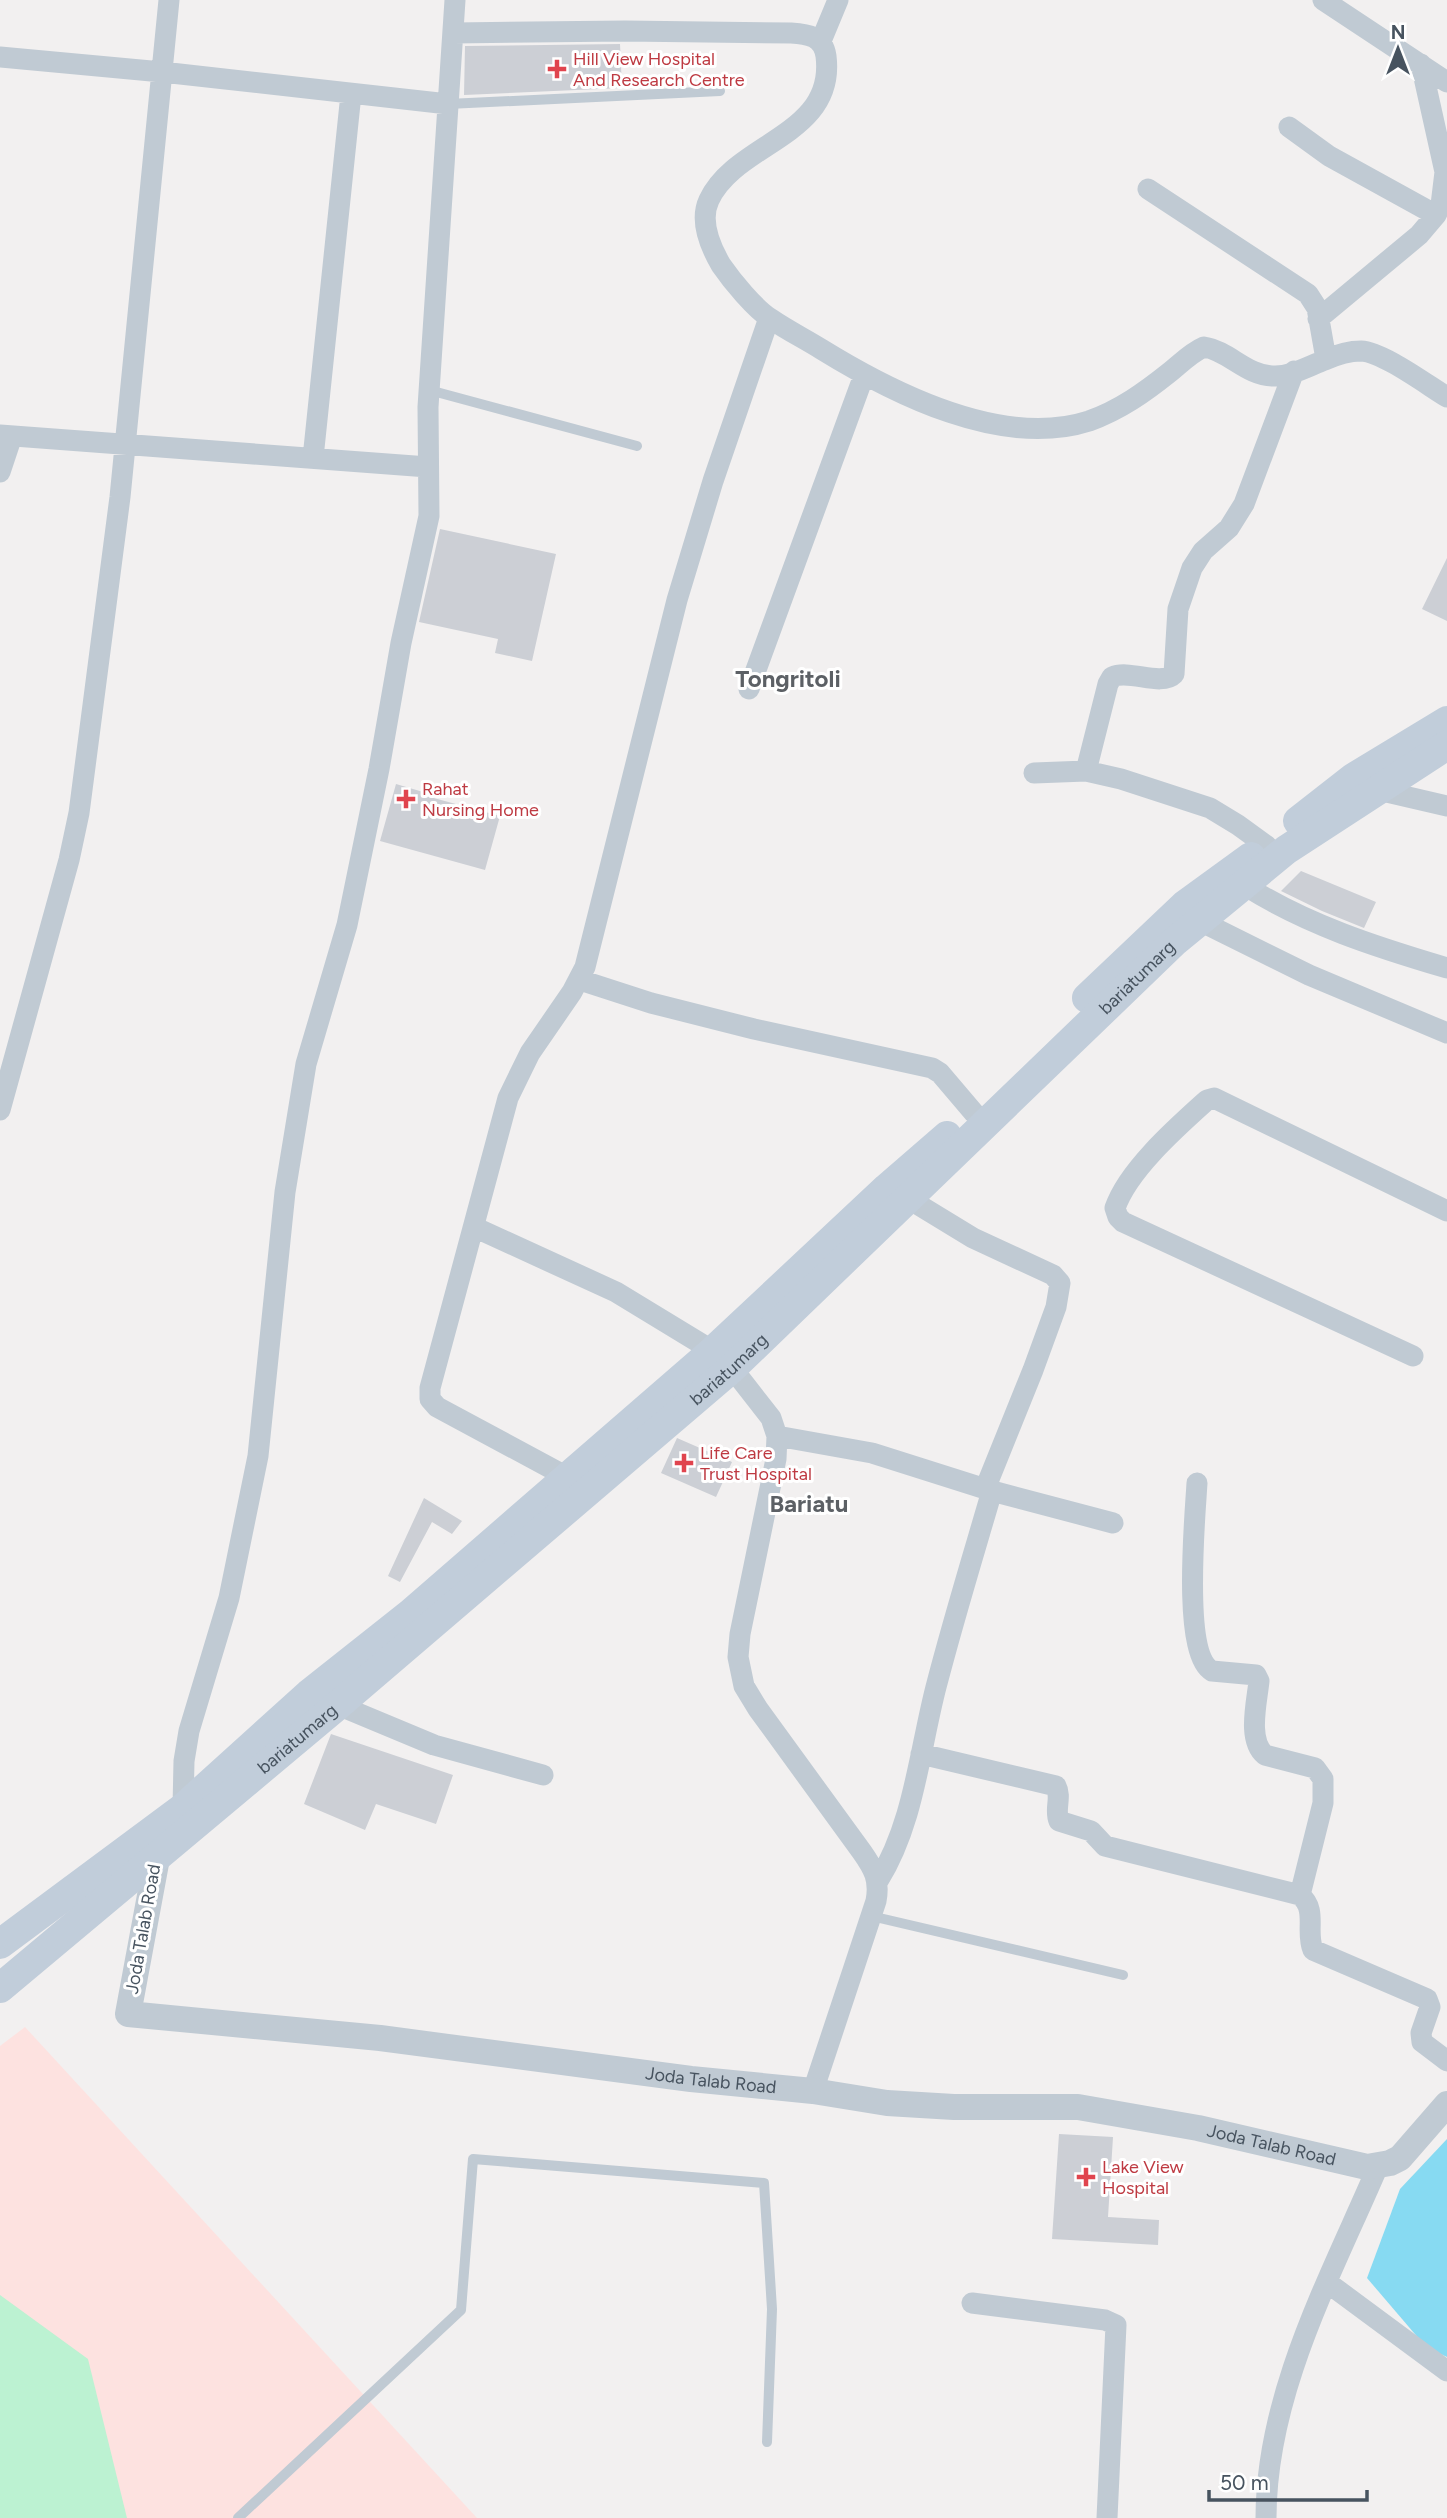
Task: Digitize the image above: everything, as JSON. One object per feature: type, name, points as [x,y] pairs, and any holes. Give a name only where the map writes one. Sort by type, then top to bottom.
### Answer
[{"type":"main road","name":"bariatumarg","points":[[0,1988],[153,1845],[183,1808],[310,1694],[410,1614],[569,1478],[723,1360],[887,1188],[974,1113],[1122,964],[1185,905],[1267,846],[1353,778],[1447,721]]},
{"type":"main road","name":"bariatumarg","points":[[0,1944],[153,1845],[338,1705],[723,1360],[909,1199],[1174,942],[1286,850],[1447,745]]},
{"type":"street","points":[[0,1110],[69,860],[79,813],[125,444],[169,0]]},
{"type":"street","points":[[183,1808],[188,1731],[229,1598],[258,1456],[285,1192],[306,1064],[347,925],[401,643],[429,516],[429,390],[456,0]]},
{"type":"street","points":[[821,41],[838,0]]},
{"type":"street","points":[[1323,0],[1447,82]]},
{"type":"street","points":[[454,33],[791,33],[806,34],[821,41],[828,70],[819,101],[804,118],[747,160],[719,185],[708,201],[705,221],[708,238],[722,265],[769,318],[906,397],[989,423],[1039,430],[1070,426],[1116,411],[1204,347],[1263,375],[1273,376],[1351,352],[1373,354],[1447,397]]},
{"type":"street","points":[[0,57],[448,103]]},
{"type":"street","points":[[1318,318],[1419,234],[1436,215],[1444,190],[1445,172],[1421,64]]},
{"type":"street","points":[[313,458],[351,94]]},
{"type":"street","points":[[1289,127],[1329,156],[1436,215]]},
{"type":"street","points":[[1148,189],[1308,294],[1317,308],[1326,359]]},
{"type":"street","points":[[569,1478],[437,1407],[430,1399],[430,1388],[508,1098],[530,1054],[580,980],[585,967],[677,600],[713,481],[769,318]]},
{"type":"street","points":[[1086,771],[1112,677],[1122,674],[1166,679],[1174,674],[1178,609],[1192,568],[1203,551],[1229,528],[1244,503],[1294,371]]},
{"type":"street","points":[[748,689],[864,375]]},
{"type":"street","points":[[0,472],[6,435],[428,467]]},
{"type":"street","points":[[1034,773],[1086,771],[1121,779],[1210,808],[1267,846]]},
{"type":"street","points":[[1378,790],[1447,806]]},
{"type":"street","points":[[1244,885],[1273,904],[1346,937],[1447,968]]},
{"type":"street","points":[[1200,921],[1309,975],[1447,1033]]},
{"type":"street","points":[[580,980],[651,1003],[754,1029],[932,1068],[940,1073],[974,1113]]},
{"type":"street","points":[[1413,1356],[1123,1222],[1115,1208],[1154,1151],[1203,1104],[1214,1098],[1447,1211]]},
{"type":"street","points":[[813,2091],[871,1916],[878,1881],[898,1844],[988,1490],[1056,1307],[1060,1283],[1053,1275],[973,1238],[909,1199]]},
{"type":"street","points":[[474,1227],[616,1292],[723,1360],[764,1406],[777,1436],[776,1460],[740,1634],[740,1670],[744,1686],[758,1709],[867,1859],[878,1881]]},
{"type":"street","points":[[777,1436],[872,1453],[988,1490],[1113,1523]]},
{"type":"street","points":[[1197,1483],[1192,1588],[1194,1620],[1202,1658],[1212,1671],[1256,1675],[1259,1681],[1256,1738],[1260,1751],[1265,1755],[1315,1768],[1323,1779],[1323,1803],[1300,1895]]},
{"type":"street","points":[[338,1705],[434,1745],[543,1776]]},
{"type":"street","points":[[921,1754],[1052,1784],[1059,1793],[1059,1821],[1091,1831],[1105,1846],[1300,1895],[1310,1906],[1313,1950],[1427,1999],[1430,2007],[1421,2033],[1422,2042],[1447,2061]]},
{"type":"street","name":"Joda Talab Road","points":[[153,1845],[128,2014],[380,2038],[691,2079],[813,2091],[887,2103],[1078,2107],[1198,2129],[1351,2164],[1378,2166]]},
{"type":"street","points":[[1266,2518],[1266,2488],[1276,2430],[1303,2342],[1378,2166],[1400,2158],[1447,2104]]},
{"type":"street","points":[[1328,2283],[1447,2371]]},
{"type":"street","points":[[972,2303],[1105,2320],[1116,2325],[1107,2518]]},
{"type":"lane","points":[[448,103],[720,91]]},
{"type":"lane","points":[[429,390],[637,446]]},
{"type":"lane","points":[[871,1916],[1123,1975]]},
{"type":"lane","points":[[238,2518],[461,2310],[473,2159],[764,2182],[772,2309],[766,2442]]},
{"type":"shaded area","points":[[25,2027],[477,2518],[0,2518],[0,2046]]},
{"type":"green space","points":[[0,2295],[88,2359],[127,2518],[0,2518]]},
{"type":"water","points":[[1447,2139],[1447,2357],[1426,2347],[1367,2278],[1400,2189]]},
{"type":"building","points":[[620,44],[622,88],[464,95],[465,46]]},
{"type":"building","points":[[440,529],[556,554],[532,661],[495,653],[498,639],[419,622]]},
{"type":"building","points":[[1447,558],[1447,621],[1422,609]]},
{"type":"building","points":[[396,784],[430,794],[430,797],[500,816],[485,870],[380,841]]},
{"type":"building","points":[[1301,871],[1376,902],[1364,928],[1281,891]]},
{"type":"building","points":[[677,1438],[732,1462],[716,1497],[661,1473]]},
{"type":"building","points":[[424,1498],[462,1521],[452,1534],[432,1522],[400,1582],[388,1576]]},
{"type":"building","points":[[331,1734],[453,1775],[436,1824],[376,1804],[365,1830],[304,1804]]},
{"type":"building","points":[[1059,2134],[1113,2137],[1108,2217],[1159,2220],[1158,2245],[1052,2239]]},
{"type":"place","name":"Hill View Hospital And Research Centre","points":[[557,69]]},
{"type":"place","name":"Rahat Nursing Home","points":[[406,799]]},
{"type":"place","name":"Life Care Trust Hospital","points":[[684,1463]]},
{"type":"place","name":"Lake View Hospital","points":[[1086,2177]]},
{"type":"district","name":"Tongritoli","points":[[788,678]]},
{"type":"district","name":"Bariatu","points":[[809,1503]]}]
